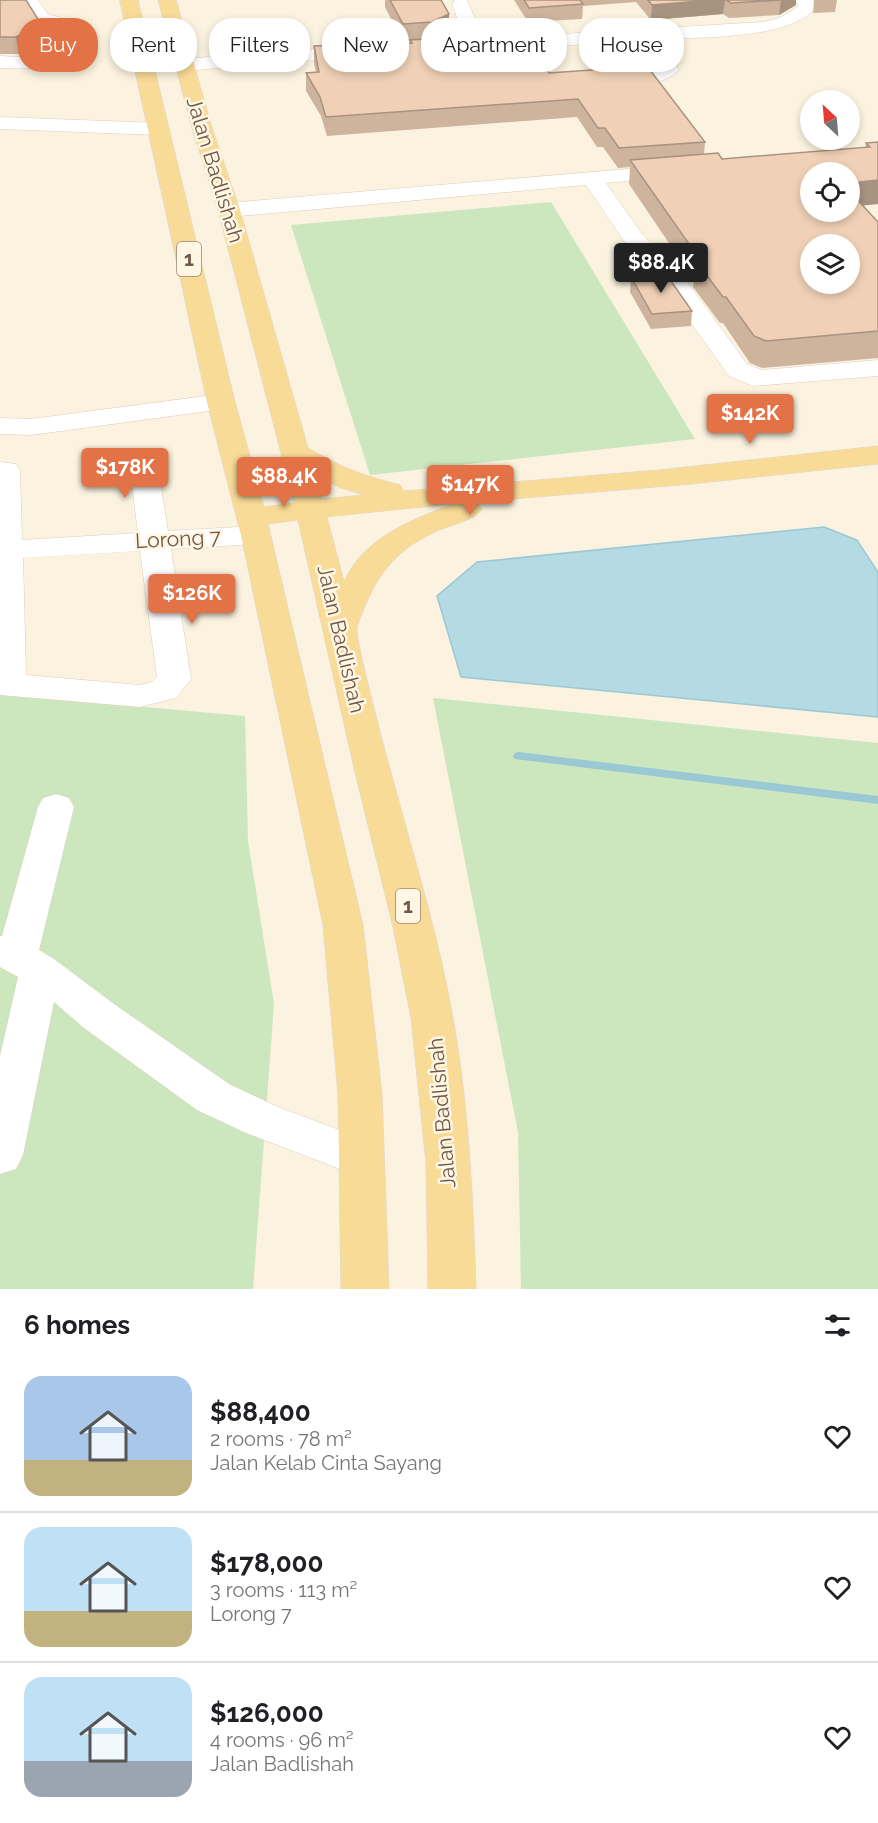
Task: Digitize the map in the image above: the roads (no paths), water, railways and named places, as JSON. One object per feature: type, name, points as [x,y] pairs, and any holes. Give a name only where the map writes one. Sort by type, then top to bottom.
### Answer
[{"type":"main road","name":"Jalan Badlishah","points":[[129,0],[221,402],[254,526],[343,925],[360,1094],[364,1289]]},
{"type":"main road","name":"Jalan Badlishah","points":[[167,0],[172,18]]},
{"type":"main road","name":"Jalan Badlishah","points":[[186,72],[228,210],[312,519],[413,927],[432,1018],[449,1163],[452,1289]]},
{"type":"main road","points":[[293,451],[349,483],[365,488],[463,501]]},
{"type":"main road","points":[[254,526],[878,455]]},
{"type":"main road","points":[[339,632],[362,577],[377,557],[396,541],[463,501]]},
{"type":"street","points":[[0,62],[22,63],[49,60],[84,43],[90,36],[83,30],[42,18],[29,0]]},
{"type":"street","points":[[684,33],[770,26],[800,14],[808,6],[804,0]]},
{"type":"street","points":[[461,4],[466,18]]},
{"type":"street","points":[[417,48],[421,48]]},
{"type":"street","points":[[197,64],[322,55]]},
{"type":"street","points":[[590,80],[667,72]]},
{"type":"street","points":[[0,123],[159,129]]},
{"type":"street","points":[[228,210],[694,169]]},
{"type":"street","points":[[591,177],[634,239],[673,280],[738,370],[753,378],[762,378],[878,368]]},
{"type":"street","points":[[0,426],[31,427],[221,402]]},
{"type":"street","points":[[0,471],[6,471],[3,551],[4,685],[140,696],[164,690],[174,679],[143,461]]},
{"type":"street","name":"Lorong 7","points":[[3,551],[254,526]]},
{"type":"street","points":[[0,1155],[19,959],[56,807]]},
{"type":"street","points":[[19,959],[76,996],[99,1016],[213,1097],[262,1120],[361,1158]]},
{"type":"water","points":[[824,527],[857,540],[878,572],[878,717],[461,677],[437,596],[477,562]]},
{"type":"waterway","points":[[519,756],[878,800]]}]
